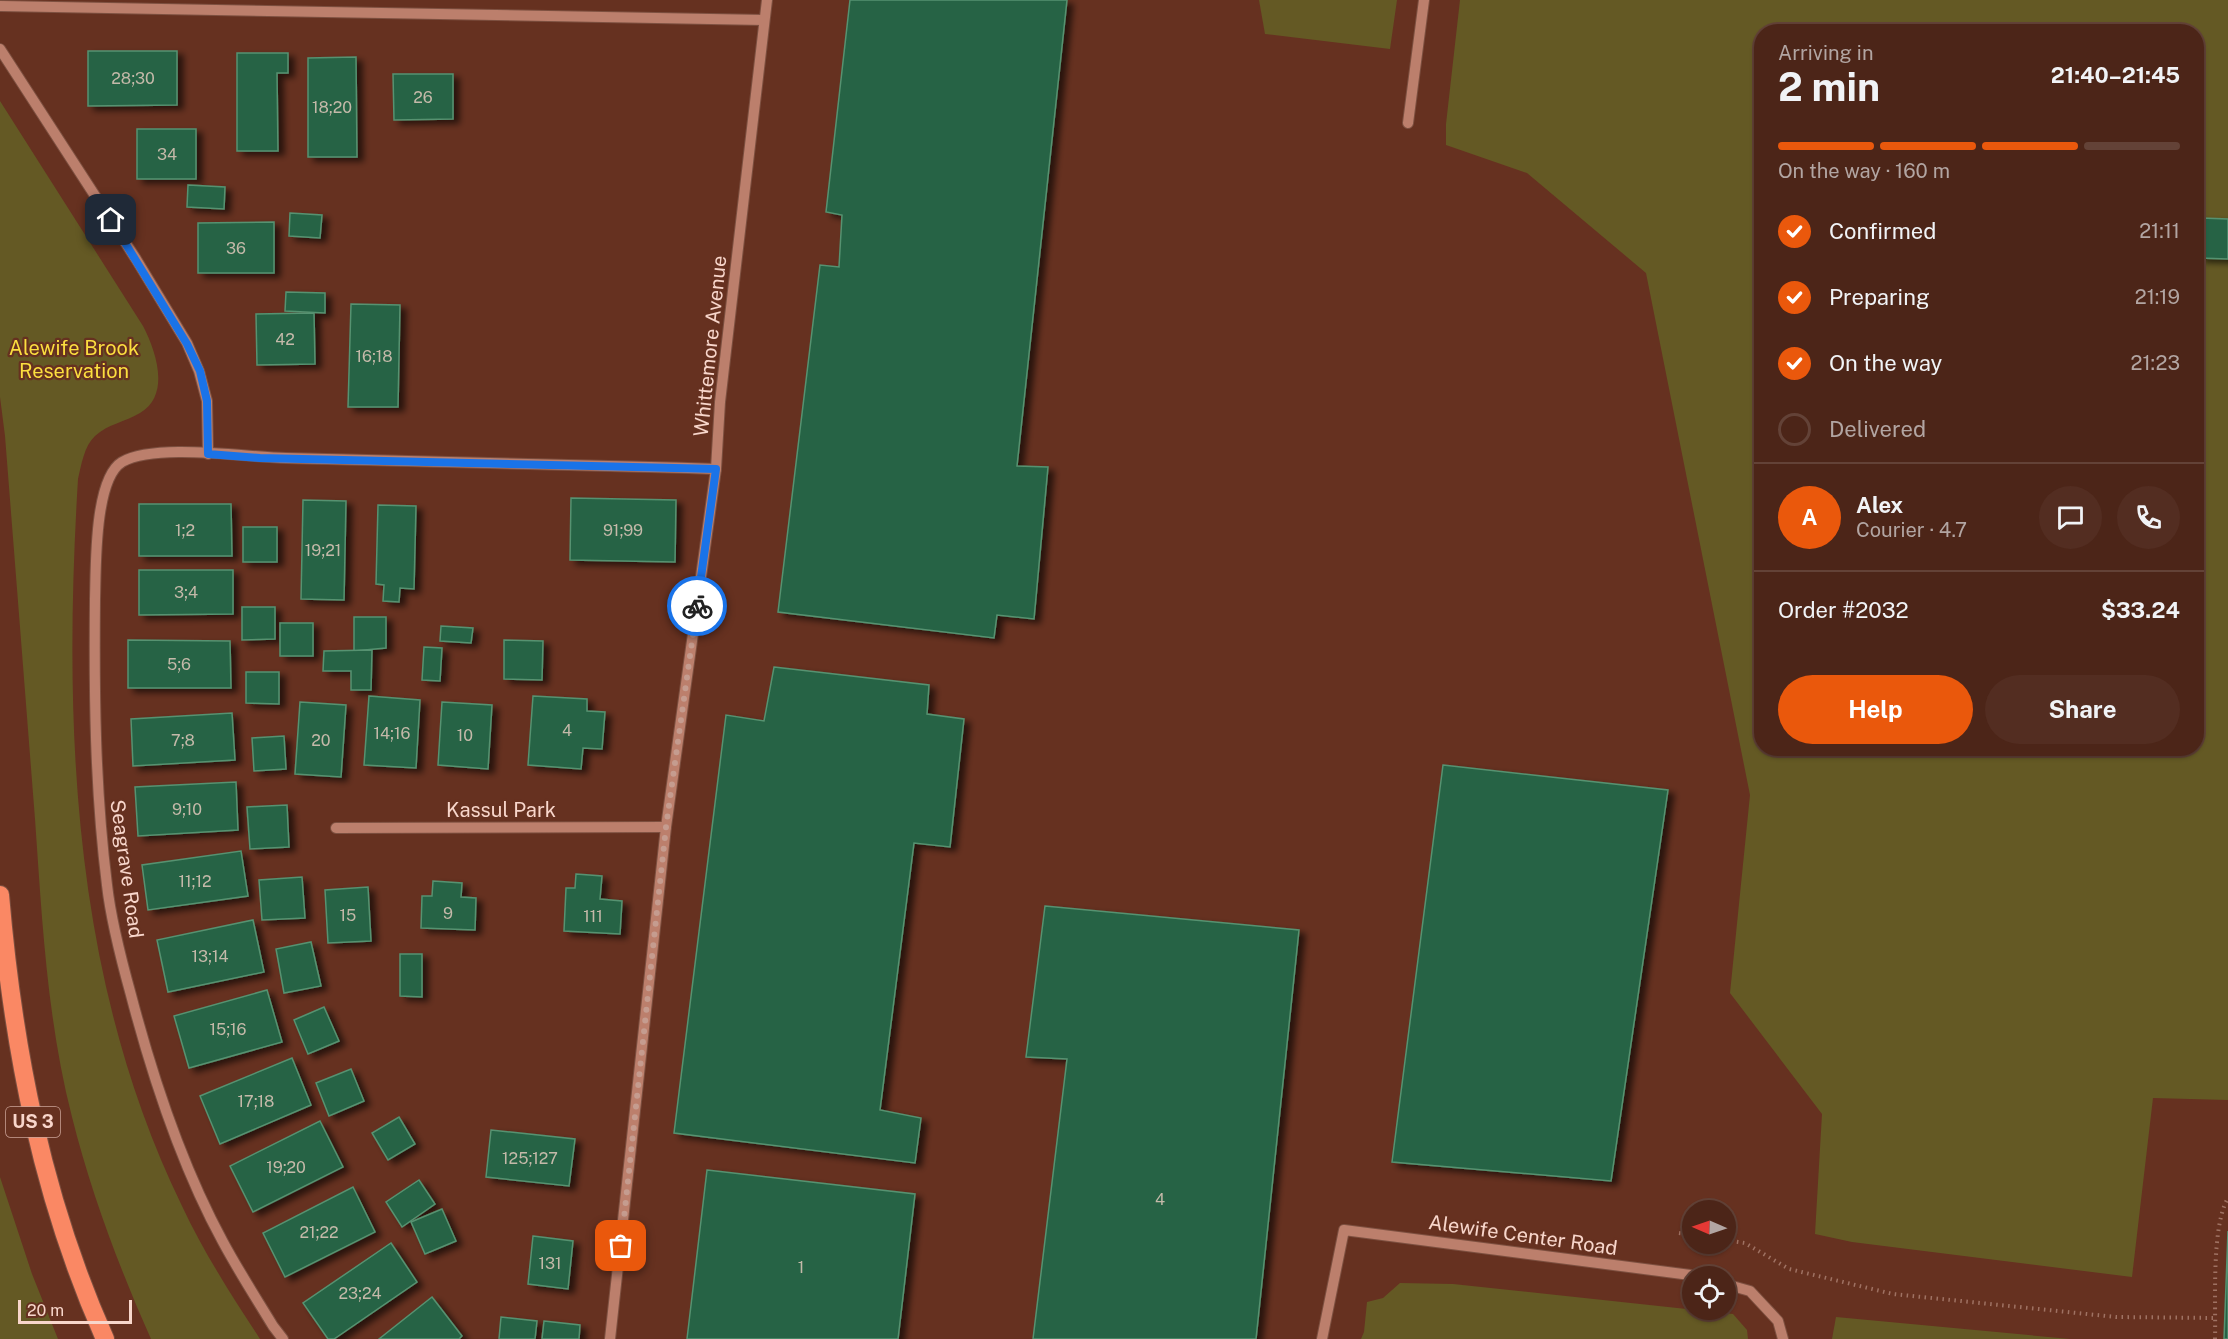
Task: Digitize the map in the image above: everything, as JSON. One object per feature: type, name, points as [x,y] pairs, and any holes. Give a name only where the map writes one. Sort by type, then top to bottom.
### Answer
[{"type":"highway","name":"US 3","points":[[0,896],[14,1017],[32,1118],[69,1249],[105,1339]]},
{"type":"street","name":"Whittemore Avenue","points":[[610,1339],[666,827],[716,469],[720,402],[767,0]]},
{"type":"street","points":[[1408,123],[1424,0]]},
{"type":"street","points":[[0,6],[764,20]]},
{"type":"street","points":[[0,49],[136,259],[187,344],[200,371],[207,401],[208,454]]},
{"type":"street","name":"Seagrave Road","points":[[283,1339],[222,1240],[180,1150],[144,1046],[124,970],[107,888],[96,774],[96,560],[98,519],[109,478],[121,463],[156,452],[260,458],[716,469]]},
{"type":"street","name":"Kassul Park","points":[[336,828],[666,827]]},
{"type":"street","name":"Alewife Center Road","points":[[1322,1339],[1344,1230],[1682,1274]]},
{"type":"street","points":[[1736,1287],[1750,1291],[1778,1321],[1783,1339]]},
{"type":"path","points":[[2215,1339],[2218,1229],[2223,1206],[2228,1198]]},
{"type":"path","points":[[1736,1242],[1745,1243],[1789,1269],[1893,1294],[2116,1317],[2216,1318]]},
{"type":"green space","points":[[1259,0],[1397,0],[1390,49],[1265,34]]},
{"type":"green space","points":[[1460,0],[2228,0],[2228,1100],[2153,1098],[2132,1277],[1852,1242],[1815,1234],[1822,1114],[1730,993],[1750,795],[1646,273],[1527,173],[1446,145],[1446,124]]},
{"type":"green space","name":"Alewife Brook Reservation","points":[[0,101],[143,326],[156,360],[158,384],[150,405],[140,413],[105,429],[91,440],[78,479],[72,665],[75,758],[83,850],[97,942],[117,1032],[145,1120],[182,1206],[200,1241],[260,1339],[151,1339],[97,1202],[72,1117],[64,1080],[51,1006],[43,931],[5,436],[0,397]]},
{"type":"green space","points":[[0,1177],[32,1274],[58,1339],[0,1339]]},
{"type":"green space","points":[[1400,1283],[1453,1284],[1682,1309],[1682,1320],[1736,1320],[1736,1317],[1747,1330],[1748,1339],[1361,1339],[1364,1332],[1367,1302],[1383,1298]]},
{"type":"green space","points":[[1836,1317],[2070,1339],[1832,1339]]},
{"type":"building","points":[[850,0],[1067,0],[1017,466],[1048,467],[1034,619],[997,615],[994,638],[778,612],[820,265],[839,267],[842,215],[826,212]]},
{"type":"building","points":[[88,51],[177,51],[177,105],[88,106]]},
{"type":"building","points":[[237,53],[288,53],[288,73],[277,73],[278,151],[237,151]]},
{"type":"building","points":[[356,57],[357,157],[308,157],[308,58]]},
{"type":"building","points":[[393,74],[453,74],[453,119],[394,120]]},
{"type":"building","points":[[137,129],[196,129],[196,179],[137,179]]},
{"type":"building","points":[[188,185],[225,187],[224,209],[187,207]]},
{"type":"building","points":[[290,213],[322,215],[320,238],[289,236]]},
{"type":"building","points":[[2204,218],[2228,219],[2228,259],[2204,258]]},
{"type":"building","points":[[274,222],[274,273],[198,273],[198,223]]},
{"type":"building","points":[[286,292],[325,293],[325,313],[285,311]]},
{"type":"building","points":[[351,304],[400,305],[398,407],[348,407]]},
{"type":"building","points":[[314,313],[315,364],[257,365],[256,314]]},
{"type":"building","points":[[571,498],[676,500],[675,562],[570,560]]},
{"type":"building","points":[[303,500],[346,501],[344,600],[301,599]]},
{"type":"building","points":[[139,504],[231,504],[232,556],[139,556]]},
{"type":"building","points":[[378,505],[416,506],[414,589],[400,588],[399,602],[383,601],[384,585],[376,584]]},
{"type":"building","points":[[243,527],[277,527],[277,562],[243,562]]},
{"type":"building","points":[[139,570],[233,570],[233,614],[139,615]]},
{"type":"building","points":[[242,607],[275,607],[275,639],[242,640]]},
{"type":"building","points":[[354,617],[386,617],[386,648],[354,651]]},
{"type":"building","points":[[280,623],[313,623],[313,656],[280,656]]},
{"type":"building","points":[[441,626],[473,628],[471,643],[440,641]]},
{"type":"building","points":[[128,640],[230,641],[231,688],[128,688]]},
{"type":"building","points":[[504,640],[543,641],[542,680],[504,679]]},
{"type":"building","points":[[424,647],[442,648],[440,681],[422,680]]},
{"type":"building","points":[[372,650],[371,690],[351,690],[351,671],[323,671],[324,651]]},
{"type":"building","points":[[774,667],[929,685],[927,714],[964,719],[950,847],[914,843],[880,1110],[921,1118],[915,1163],[674,1133],[726,715],[764,721]]},
{"type":"building","points":[[246,672],[279,672],[279,704],[246,703]]},
{"type":"building","points":[[369,696],[420,700],[416,768],[364,765]]},
{"type":"building","points":[[533,696],[587,699],[587,711],[605,712],[602,749],[583,748],[581,769],[528,765]]},
{"type":"building","points":[[300,702],[346,705],[341,777],[295,774]]},
{"type":"building","points":[[442,702],[492,705],[488,769],[438,765]]},
{"type":"building","points":[[232,713],[235,760],[133,766],[131,719]]},
{"type":"building","points":[[284,736],[286,769],[254,771],[252,738]]},
{"type":"building","points":[[1443,765],[1668,790],[1611,1181],[1392,1162]]},
{"type":"building","points":[[236,782],[238,830],[138,836],[135,787]]},
{"type":"building","points":[[287,805],[289,847],[250,849],[247,807]]},
{"type":"building","points":[[241,851],[248,896],[148,910],[142,865]]},
{"type":"building","points":[[576,874],[602,876],[600,899],[622,901],[620,934],[564,931],[566,888],[575,888]]},
{"type":"building","points":[[302,877],[305,918],[262,920],[259,880]]},
{"type":"building","points":[[433,881],[462,883],[461,897],[476,898],[475,930],[421,928],[422,896],[432,896]]},
{"type":"building","points":[[368,887],[371,941],[328,943],[325,890]]},
{"type":"building","points":[[1045,906],[1299,930],[1256,1339],[1033,1339],[1067,1059],[1026,1057]]},
{"type":"building","points":[[253,920],[264,972],[168,992],[157,940]]},
{"type":"building","points":[[311,942],[321,986],[284,993],[276,949]]},
{"type":"building","points":[[400,954],[422,954],[422,997],[400,996]]},
{"type":"building","points":[[267,990],[282,1042],[189,1068],[174,1016]]},
{"type":"building","points":[[324,1007],[339,1041],[308,1054],[294,1020]]},
{"type":"building","points":[[292,1058],[311,1105],[220,1144],[200,1096]]},
{"type":"building","points":[[351,1069],[364,1101],[329,1116],[316,1083]]},
{"type":"building","points":[[399,1117],[415,1144],[388,1160],[372,1133]]},
{"type":"building","points":[[320,1121],[343,1167],[253,1212],[230,1166]]},
{"type":"building","points":[[491,1130],[575,1139],[569,1186],[486,1177]]},
{"type":"building","points":[[707,1170],[915,1194],[898,1339],[687,1339]]},
{"type":"building","points":[[419,1180],[435,1204],[402,1227],[386,1202]]},
{"type":"building","points":[[353,1187],[375,1232],[285,1277],[263,1233]]},
{"type":"building","points":[[442,1209],[456,1241],[425,1254],[411,1222]]},
{"type":"building","points":[[2228,1231],[2228,1339],[2224,1339]]},
{"type":"building","points":[[533,1236],[573,1241],[568,1289],[528,1284]]},
{"type":"building","points":[[391,1243],[417,1282],[334,1339],[328,1339],[303,1303]]},
{"type":"building","points":[[432,1297],[462,1336],[459,1339],[379,1339]]},
{"type":"building","points":[[501,1317],[537,1321],[535,1339],[499,1339]]},
{"type":"building","points":[[544,1321],[580,1325],[579,1339],[542,1339]]},
{"type":"way so far","points":[[621,1246],[666,827],[697,606]]},
{"type":"route","points":[[111,220],[187,344],[200,371],[207,401],[208,454],[260,458],[716,469],[697,606]]}]
